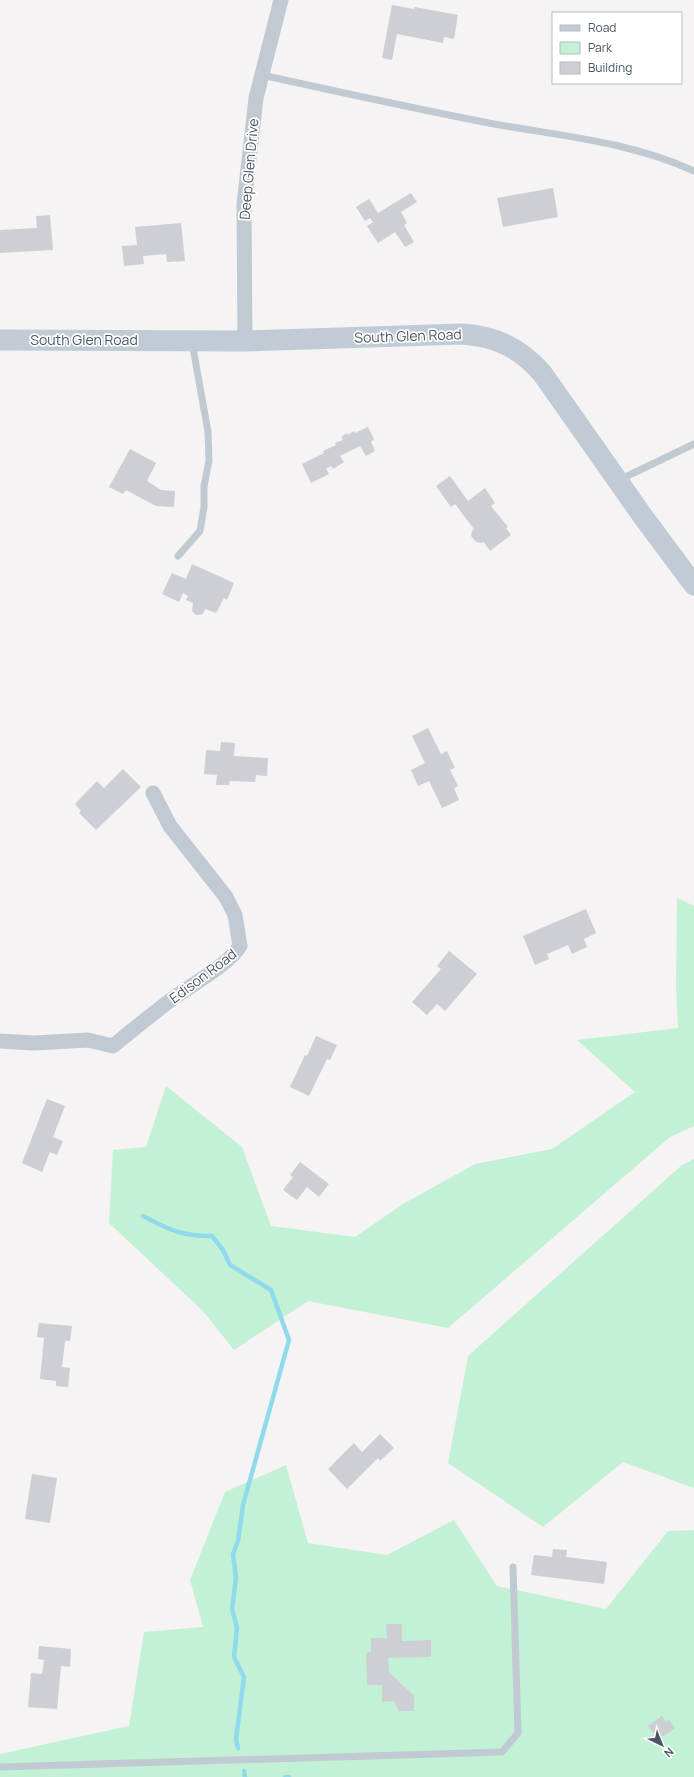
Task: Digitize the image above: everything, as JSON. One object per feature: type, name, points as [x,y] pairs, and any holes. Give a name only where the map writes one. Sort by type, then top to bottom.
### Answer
[{"type":"main road","name":"South Glen Road","points":[[0,340],[245,341],[462,334],[496,340],[507,344],[526,356],[542,372],[694,586]]},
{"type":"street","name":"Deep Glen Drive","points":[[245,341],[244,204],[256,98],[281,0]]},
{"type":"street","name":"Edison Road","points":[[0,1041],[34,1043],[88,1040],[113,1046],[154,1012],[213,971],[237,951],[240,946],[235,915],[226,897],[170,826],[153,793]]},
{"type":"lane","points":[[262,75],[494,124],[593,140],[639,151],[679,164],[694,171]]},
{"type":"lane","points":[[178,556],[200,531],[204,507],[204,486],[209,461],[208,432],[192,340]]},
{"type":"lane","points":[[618,481],[694,444]]},
{"type":"lane","points":[[0,1767],[502,1752],[518,1733],[514,1567]]},
{"type":"green space","points":[[677,898],[694,906],[694,1126],[670,1137],[448,1328],[308,1301],[234,1350],[203,1311],[109,1223],[113,1150],[146,1147],[166,1086],[242,1147],[271,1226],[355,1237],[403,1204],[475,1164],[552,1149],[635,1092],[577,1040],[678,1028],[676,988]]},
{"type":"green space","points":[[694,1159],[694,1488],[623,1462],[543,1527],[448,1463],[468,1356],[682,1165]]},
{"type":"green space","points":[[286,1465],[308,1543],[387,1555],[454,1520],[497,1586],[606,1609],[668,1531],[694,1530],[694,1777],[0,1777],[0,1754],[129,1726],[144,1632],[203,1627],[190,1580],[225,1492]]},
{"type":"building","points":[[392,5],[414,9],[415,7],[458,15],[454,39],[444,37],[443,43],[397,34],[392,60],[382,58]]},
{"type":"building","points":[[553,188],[558,217],[503,227],[497,198]]},
{"type":"building","points":[[411,193],[417,202],[401,212],[407,223],[404,225],[414,242],[405,247],[395,232],[378,243],[367,226],[373,222],[370,218],[365,221],[356,207],[369,199],[378,213]]},
{"type":"building","points":[[50,215],[53,250],[0,253],[0,230],[37,228],[36,216]]},
{"type":"building","points":[[181,223],[185,261],[167,262],[166,254],[143,256],[144,264],[124,266],[122,246],[137,245],[135,227]]},
{"type":"building","points":[[368,427],[374,439],[371,442],[375,451],[366,456],[360,446],[340,456],[344,462],[333,469],[331,466],[326,469],[329,474],[311,483],[302,464],[336,445],[335,443],[343,440],[341,437],[347,433],[348,435],[354,431],[355,433]]},
{"type":"building","points":[[130,449],[156,463],[147,481],[161,490],[175,491],[174,507],[156,506],[126,490],[123,494],[109,487]]},
{"type":"building","points":[[450,476],[468,501],[485,488],[495,503],[491,506],[508,527],[506,528],[511,535],[490,551],[484,542],[476,542],[471,536],[474,529],[455,504],[451,507],[436,486]]},
{"type":"building","points":[[192,564],[234,583],[227,600],[224,598],[216,613],[205,609],[203,614],[196,615],[192,611],[193,603],[186,600],[188,596],[183,593],[179,602],[162,594],[172,573],[186,579]]},
{"type":"building","points":[[428,728],[441,754],[447,751],[455,768],[450,770],[458,786],[454,788],[459,800],[442,808],[429,781],[418,786],[411,770],[425,763],[412,736]]},
{"type":"building","points":[[221,742],[235,743],[234,756],[268,758],[267,776],[256,775],[255,782],[230,781],[229,785],[216,785],[217,775],[204,774],[206,750],[220,751]]},
{"type":"building","points":[[123,769],[141,787],[96,830],[79,813],[81,811],[75,804],[97,781],[104,788]]},
{"type":"building","points":[[586,909],[596,933],[584,939],[587,947],[572,954],[568,945],[547,954],[549,959],[535,965],[523,936]]},
{"type":"building","points":[[449,951],[477,974],[445,1011],[437,1004],[427,1015],[412,1002],[441,969],[437,966]]},
{"type":"building","points":[[316,1036],[337,1045],[330,1060],[327,1059],[309,1096],[290,1087]]},
{"type":"building","points":[[47,1099],[65,1106],[53,1137],[63,1141],[57,1155],[50,1152],[42,1172],[22,1163]]},
{"type":"building","points":[[300,1162],[329,1184],[319,1197],[307,1187],[297,1200],[283,1190],[293,1177],[290,1175]]},
{"type":"building","points":[[39,1323],[72,1326],[70,1341],[65,1341],[62,1367],[70,1368],[68,1387],[56,1386],[56,1381],[40,1379],[44,1338],[37,1337]]},
{"type":"building","points":[[380,1434],[394,1448],[380,1461],[378,1458],[347,1489],[328,1469],[354,1443],[362,1452]]},
{"type":"building","points":[[32,1474],[57,1478],[50,1523],[25,1519]]},
{"type":"building","points":[[553,1549],[567,1550],[566,1557],[607,1562],[604,1584],[531,1575],[534,1555],[552,1557]]},
{"type":"building","points":[[386,1624],[402,1624],[402,1641],[431,1640],[431,1657],[388,1658],[389,1672],[414,1696],[414,1711],[399,1711],[394,1701],[382,1702],[382,1685],[367,1685],[366,1653],[371,1652],[371,1638],[387,1638]]},
{"type":"building","points":[[39,1646],[71,1649],[70,1667],[61,1666],[57,1709],[28,1707],[31,1673],[42,1674],[44,1660],[38,1659]]},
{"type":"building","points":[[662,1716],[666,1722],[669,1720],[675,1728],[658,1740],[648,1726]]},
{"type":"waterway","points":[[143,1216],[176,1231],[192,1235],[212,1236],[223,1250],[230,1265],[271,1290],[289,1340],[243,1505],[238,1541],[233,1554],[236,1578],[232,1609],[237,1628],[234,1657],[244,1677],[236,1739],[238,1748]]},
{"type":"waterway","points":[[244,1771],[245,1777]]}]
